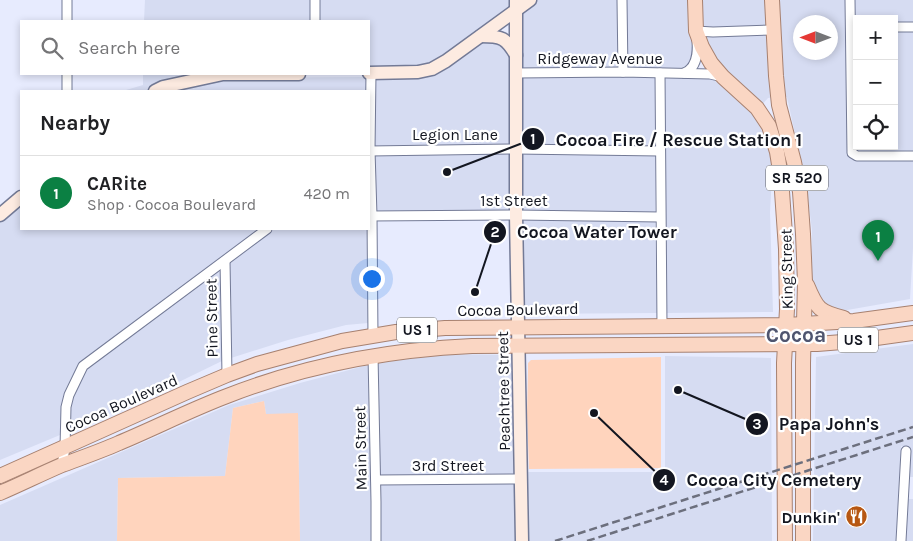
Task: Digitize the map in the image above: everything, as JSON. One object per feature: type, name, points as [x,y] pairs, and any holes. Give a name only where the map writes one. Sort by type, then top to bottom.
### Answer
[{"type":"main road","name":"SR 520","points":[[695,0],[696,31],[708,59],[723,77]]},
{"type":"main road","name":"King Street","points":[[772,0],[779,105],[800,192],[804,234],[803,541]]},
{"type":"main road","name":"King Street","points":[[723,77],[757,108],[768,126],[777,152],[781,176],[786,249],[784,363],[785,541]]},
{"type":"main road","points":[[805,282],[813,301],[819,308],[828,314],[854,321]]},
{"type":"main road","name":"Cocoa Boulevard","points":[[0,476],[227,375],[257,364],[342,341],[413,330],[445,328],[786,325],[854,321],[913,313]]},
{"type":"main road","name":"US 1","points":[[0,493],[62,465],[118,444],[228,395],[316,367],[373,355],[446,347],[804,344],[913,333]]},
{"type":"main road","points":[[228,395],[240,378],[257,364]]},
{"type":"main road","points":[[193,410],[216,391],[227,375]]},
{"type":"street","points":[[67,0],[67,20]]},
{"type":"street","points":[[316,0],[316,20]]},
{"type":"street","points":[[370,73],[411,73],[432,69],[481,36],[516,5],[530,0]]},
{"type":"street","points":[[622,0],[623,72]]},
{"type":"street","points":[[850,0],[853,20]]},
{"type":"street","name":"Peachtree Street","points":[[516,5],[516,215],[522,541]]},
{"type":"street","points":[[898,27],[913,28]]},
{"type":"street","points":[[696,31],[773,30]]},
{"type":"street","name":"Ridgeway Avenue","points":[[683,73],[693,67],[696,58],[698,46],[696,31]]},
{"type":"street","points":[[481,36],[497,36],[509,43],[516,55]]},
{"type":"street","points":[[853,60],[852,153],[857,156],[913,156]]},
{"type":"street","name":"Ridgeway Avenue","points":[[516,73],[683,73],[710,74],[723,77]]},
{"type":"street","points":[[660,73],[662,326]]},
{"type":"street","points":[[67,75],[67,90]]},
{"type":"street","points":[[157,90],[218,75]]},
{"type":"street","points":[[370,75],[370,90]]},
{"type":"street","name":"Legion Lane","points":[[370,150],[516,149],[660,151]]},
{"type":"street","points":[[0,215],[20,198]]},
{"type":"street","name":"1st Street","points":[[370,216],[516,215],[660,218]]},
{"type":"street","points":[[370,216],[373,336]]},
{"type":"street","points":[[62,465],[65,448],[66,407],[69,395],[83,366],[266,230]]},
{"type":"street","name":"Pine Street","points":[[225,261],[227,375]]},
{"type":"street","name":"Main Street","points":[[373,355],[376,541]]},
{"type":"street","points":[[901,541],[906,451]]},
{"type":"street","name":"3rd Street","points":[[376,480],[521,479]]},
{"type":"shaded area","points":[[145,0],[311,0],[311,20],[144,20]]},
{"type":"shaded area","points":[[320,0],[512,0],[512,8],[430,65],[370,69],[370,20],[320,20]]},
{"type":"shaded area","points":[[538,0],[617,0],[618,68],[521,69],[521,58],[523,57],[521,54],[521,12]]},
{"type":"shaded area","points":[[627,0],[690,0],[693,46],[692,57],[686,68],[627,68]]},
{"type":"shaded area","points":[[700,0],[767,0],[768,26],[701,27]]},
{"type":"shaded area","points":[[777,0],[846,0],[849,156],[857,161],[913,160],[913,248],[910,299],[836,312],[823,306],[812,284],[812,230],[806,184],[787,97],[783,97]]},
{"type":"shaded area","points":[[855,0],[913,0],[913,23],[898,23],[898,15],[855,15]]},
{"type":"shaded area","points":[[898,32],[913,32],[913,151],[857,151],[898,150]]},
{"type":"shaded area","points":[[768,34],[774,97],[768,98],[761,106],[715,61],[703,36]]},
{"type":"shaded area","points":[[483,40],[505,46],[512,56],[512,145],[374,146],[375,77],[412,77]]},
{"type":"shaded area","points":[[143,75],[198,75],[162,83],[148,90],[127,90],[143,85]]},
{"type":"shaded area","points":[[366,77],[366,90],[169,90],[223,78]]},
{"type":"shaded area","points":[[521,77],[655,77],[655,147],[521,145]]},
{"type":"shaded area","points":[[664,77],[680,77],[681,79],[684,77],[709,78],[721,81],[737,94],[764,127],[773,157],[770,212],[773,312],[666,313]]},
{"type":"shaded area","points":[[512,153],[511,211],[377,212],[375,154]]},
{"type":"shaded area","points":[[521,153],[655,155],[655,213],[521,211]]},
{"type":"shaded area","points":[[20,204],[20,230],[259,230],[81,361],[64,394],[60,435],[0,460],[0,221]]},
{"type":"shaded area","points":[[521,219],[655,222],[657,313],[523,314]]},
{"type":"shaded area","points":[[273,230],[367,230],[368,323],[346,325],[288,340],[231,358],[230,263]]},
{"type":"shaded area","points":[[220,270],[222,361],[150,396],[70,431],[71,407],[74,396],[87,369]]},
{"type":"shaded area","points":[[913,344],[913,477],[909,477],[910,447],[901,446],[896,541],[813,541],[816,357]]},
{"type":"shaded area","points":[[446,354],[514,355],[516,475],[380,476],[378,363]]},
{"type":"shaded area","points":[[665,356],[771,358],[772,541],[527,541],[526,471],[661,472],[665,469]]},
{"type":"shaded area","points":[[661,357],[661,468],[529,469],[527,414],[528,363],[531,360]]},
{"type":"shaded area","points":[[368,365],[372,502],[371,541],[300,541],[298,414],[266,414],[264,401],[233,408],[225,476],[118,478],[117,541],[0,541],[0,505],[229,405],[300,383]]},
{"type":"shaded area","points":[[264,401],[266,414],[298,413],[300,541],[117,541],[118,478],[225,476],[233,408]]},
{"type":"shaded area","points":[[380,484],[516,484],[517,541],[380,541]]},
{"type":"shaded area","points":[[908,499],[913,499],[913,541],[906,541]]},
{"type":"railway","points":[[555,541],[913,427]]},
{"type":"railway","points":[[587,541],[913,437]]},
{"type":"place","name":"Cocoa Fire / Rescue Station 1","points":[[447,172]]},
{"type":"place","name":"CARite","points":[[878,261]]},
{"type":"place","name":"Cocoa Water Tower","points":[[475,292]]},
{"type":"place","name":"Papa John's","points":[[678,390]]},
{"type":"place","name":"Cocoa City Cemetery","points":[[594,413]]},
{"type":"place","name":"Dunkin'","points":[[856,517]]},
{"type":"district","name":"Cocoa","points":[[796,335]]}]
